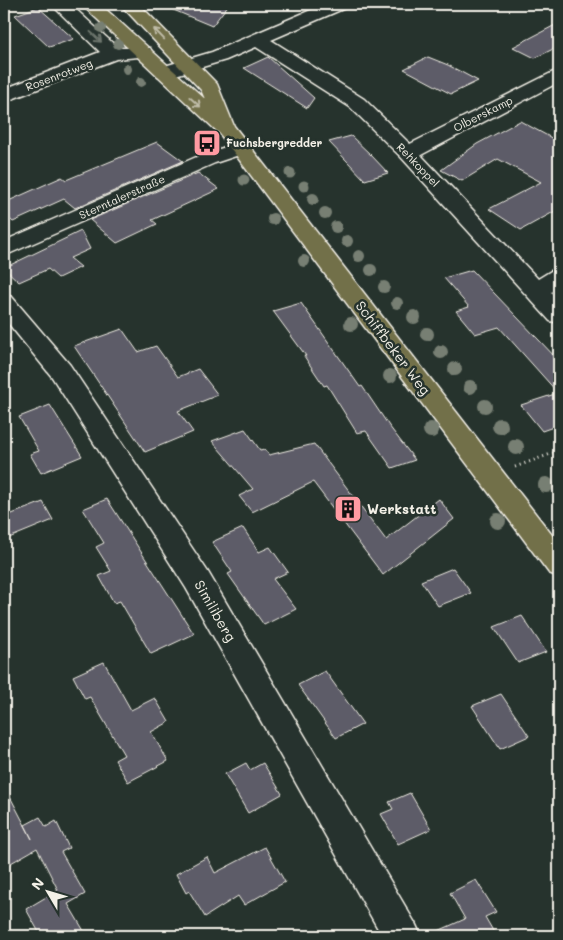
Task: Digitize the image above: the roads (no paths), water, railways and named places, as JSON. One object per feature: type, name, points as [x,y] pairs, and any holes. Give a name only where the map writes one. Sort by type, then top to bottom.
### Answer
[{"type":"main road","name":"Schiffbeker Weg","points":[[90,4],[165,72],[234,139],[559,565]]},
{"type":"main road","name":"Schiffbeker Weg","points":[[129,4],[210,88],[234,139]]},
{"type":"street","points":[[60,4],[113,54],[143,52]]},
{"type":"street","points":[[165,72],[219,56],[338,4]]},
{"type":"street","name":"Rehkoppel","points":[[258,40],[357,103],[408,153],[559,315]]},
{"type":"street","name":"Rosenrotweg","points":[[4,96],[113,54]]},
{"type":"street","name":"Olberskamp","points":[[408,153],[559,75]]},
{"type":"street","name":"Sterntalerstraße","points":[[4,249],[208,159],[234,139]]},
{"type":"street","points":[[536,290],[559,276]]},
{"type":"street","name":"Similiberg","points":[[4,302],[61,371],[197,580],[402,936]]},
{"type":"place","name":"Fuchsbergredder","points":[[207,143]]},
{"type":"place","name":"Werkstatt","points":[[348,509]]}]
